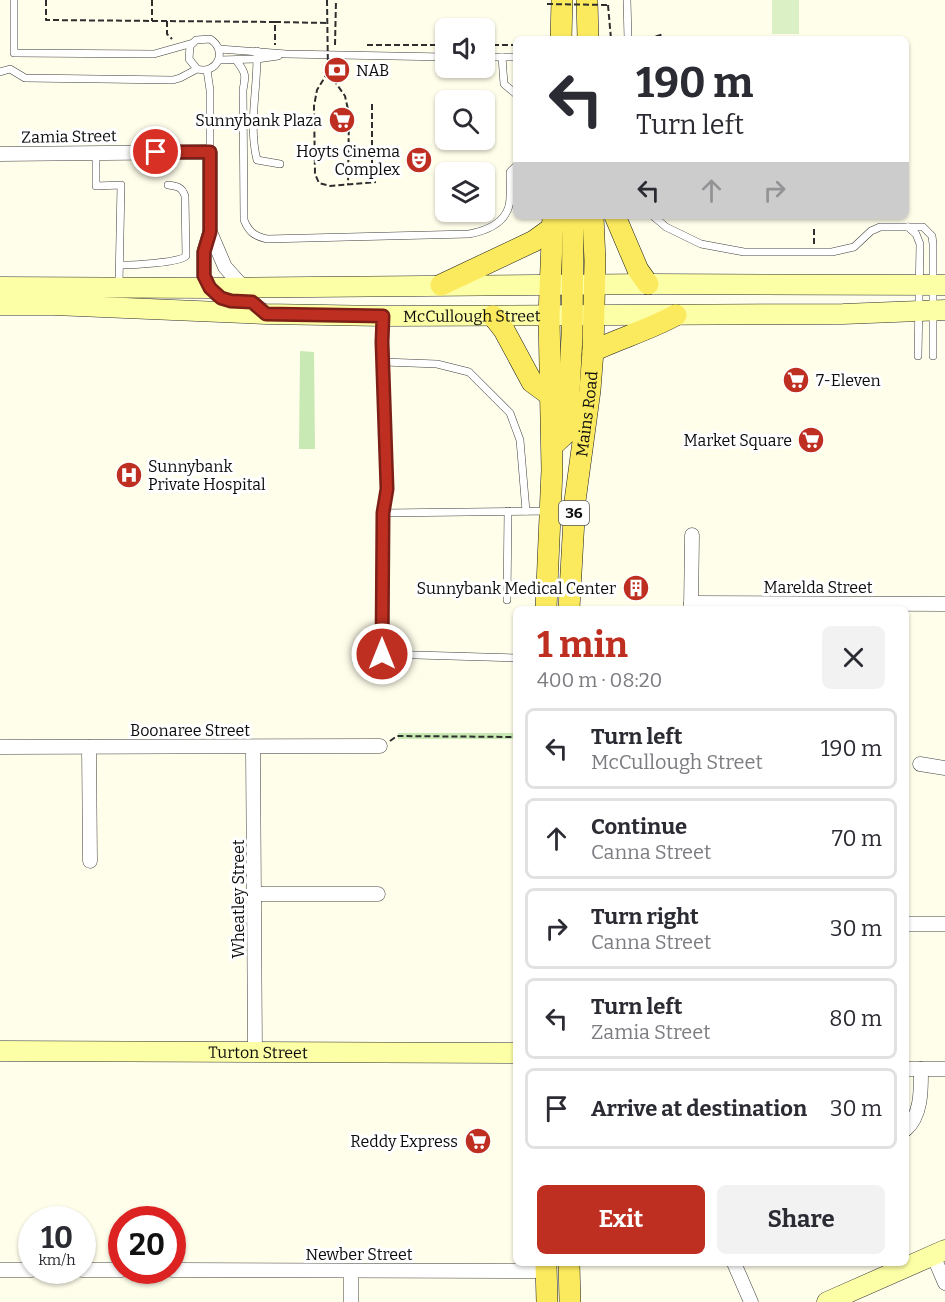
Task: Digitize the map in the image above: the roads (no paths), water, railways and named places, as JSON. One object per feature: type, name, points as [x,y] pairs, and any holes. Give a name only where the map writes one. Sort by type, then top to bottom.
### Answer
[{"type":"main road","points":[[587,0],[588,36]]},
{"type":"main road","points":[[554,2],[560,36]]},
{"type":"main road","points":[[552,446],[567,432],[573,219]]},
{"type":"main road","name":"Mains Road","points":[[569,606],[575,501],[590,390],[595,284],[593,219]]},
{"type":"main road","points":[[616,219],[638,270],[648,284]]},
{"type":"main road","points":[[441,285],[534,241],[552,222]]},
{"type":"main road","name":"Mains Road","points":[[546,606],[552,446],[549,316],[552,222]]},
{"type":"main road","name":"McCullough Street","points":[[0,287],[933,285]]},
{"type":"main road","name":"McCullough Street","points":[[0,305],[54,304],[266,314],[383,316],[933,311]]},
{"type":"main road","points":[[592,351],[652,329],[676,315]]},
{"type":"main road","points":[[493,316],[504,330],[532,382],[551,396]]},
{"type":"main road","name":"Turton Street","points":[[0,1050],[513,1053]]},
{"type":"main road","points":[[827,1302],[939,1253]]},
{"type":"main road","points":[[569,1266],[570,1302]]},
{"type":"main road","points":[[546,1267],[547,1302]]},
{"type":"street","name":"Zamia Street","points":[[0,154],[210,152]]},
{"type":"street","points":[[210,152],[210,232],[204,252],[204,276],[210,288],[224,299],[252,302],[266,314]]},
{"type":"street","points":[[210,232],[225,267],[243,287]]},
{"type":"street","points":[[691,606],[692,535]]},
{"type":"street","name":"Marelda Street","points":[[691,606],[945,604]]},
{"type":"street","name":"Boonaree Street","points":[[0,747],[380,746]]},
{"type":"street","points":[[89,747],[90,861]]},
{"type":"street","name":"Wheatley Street","points":[[254,747],[255,1051]]},
{"type":"street","points":[[920,764],[945,768]]},
{"type":"street","points":[[255,894],[378,894]]},
{"type":"street","points":[[909,924],[945,924]]},
{"type":"street","points":[[909,1069],[945,1069]]},
{"type":"street","points":[[909,1127],[919,1104],[921,1069]]},
{"type":"street","points":[[939,1253],[945,1283]]},
{"type":"street","points":[[735,1266],[751,1302]]},
{"type":"street","name":"Newber Street","points":[[186,1270],[351,1271],[546,1267]]},
{"type":"street","points":[[0,1270],[18,1270]]},
{"type":"street","points":[[351,1271],[351,1302]]},
{"type":"lane","points":[[14,0],[14,53],[154,54],[201,39],[210,39],[219,49],[257,55],[435,57]]},
{"type":"lane","points":[[627,0],[628,36]]},
{"type":"lane","points":[[193,43],[188,51],[189,59],[197,69]]},
{"type":"lane","points":[[0,72],[10,69],[25,78],[173,80],[197,69],[207,70],[214,66],[219,60],[219,49]]},
{"type":"lane","points":[[219,60],[236,60],[257,55]]},
{"type":"lane","points":[[257,55],[254,148],[257,160],[280,165]]},
{"type":"lane","points":[[495,57],[513,57]]},
{"type":"lane","points":[[502,57],[504,84],[513,92]]},
{"type":"lane","points":[[236,60],[255,88]]},
{"type":"lane","points":[[207,70],[210,84],[210,152]]},
{"type":"lane","points":[[246,76],[243,90],[244,219],[251,234],[267,239],[469,234],[486,231],[500,221],[509,206],[510,172],[513,169]]},
{"type":"lane","points":[[96,152],[96,186],[121,185],[119,287]]},
{"type":"lane","points":[[120,264],[140,265],[181,260],[186,256],[184,190],[168,185]]},
{"type":"lane","points":[[657,219],[666,227],[701,244],[744,252],[842,251],[854,247],[871,231],[880,227],[923,227],[932,236],[933,356]]},
{"type":"lane","points":[[908,227],[916,234],[933,285],[933,311],[918,356]]},
{"type":"lane","points":[[383,316],[387,489],[383,513],[382,654],[513,658]]},
{"type":"lane","points":[[384,362],[436,363],[469,372],[510,413],[520,440],[526,511]]},
{"type":"lane","points":[[507,600],[508,511]]},
{"type":"lane","points":[[383,513],[551,511]]},
{"type":"place","name":"NAB","points":[[337,70]]},
{"type":"place","name":"Sunnybank Plaza","points":[[342,120]]},
{"type":"place","name":"Hoyts Cinema Complex","points":[[419,160]]},
{"type":"place","name":"7-Eleven","points":[[796,380]]},
{"type":"place","name":"Market Square","points":[[811,440]]},
{"type":"place","name":"Sunnybank Private Hospital","points":[[129,475]]},
{"type":"place","name":"Sunnybank Medical Center","points":[[636,588]]},
{"type":"place","name":"Reddy Express","points":[[478,1141]]}]
